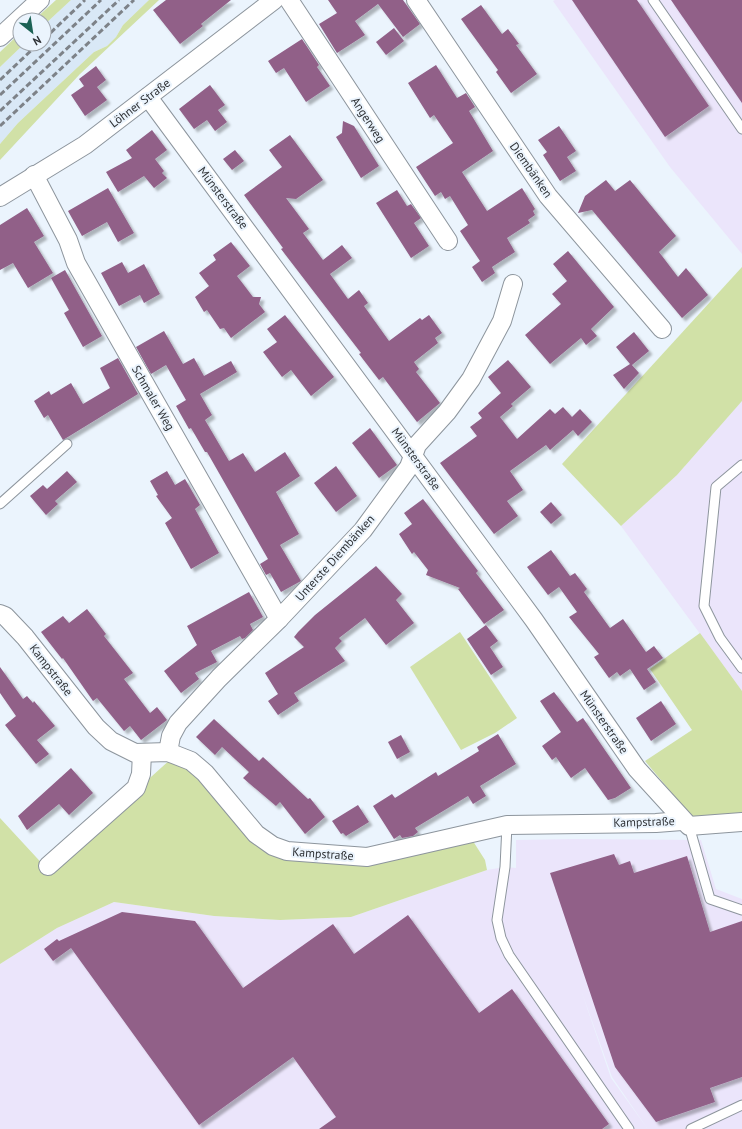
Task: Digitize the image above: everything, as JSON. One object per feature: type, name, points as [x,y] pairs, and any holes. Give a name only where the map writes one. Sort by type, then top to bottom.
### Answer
[{"type":"street","points":[[0,37],[40,0]]},
{"type":"street","name":"Löhner Straße","points":[[0,196],[85,145],[274,0]]},
{"type":"street","name":"Angerweg","points":[[289,0],[448,241]]},
{"type":"street","name":"Diembänken","points":[[416,0],[548,196],[662,329]]},
{"type":"street","name":"Münsterstraße","points":[[148,97],[534,620],[637,769],[685,823]]},
{"type":"street","name":"Schmaler Weg","points":[[34,175],[68,240],[76,263],[279,619]]},
{"type":"street","name":"Unterste Diembänken","points":[[168,752],[171,736],[178,723],[219,678],[279,619],[362,530],[408,467],[417,445],[447,412],[471,379],[502,321],[513,284]]},
{"type":"street","name":"Kampstraße","points":[[0,614],[5,616],[25,637],[96,727],[111,741],[135,753],[168,752],[191,761],[205,773],[256,834],[273,846],[287,851],[367,857],[507,825],[742,822]]},
{"type":"street","points":[[48,866],[136,788],[141,774],[142,753]]},
{"type":"lane","points":[[653,0],[742,129]]},
{"type":"lane","points":[[0,504],[68,444]]},
{"type":"lane","points":[[742,465],[716,487],[704,606],[720,638],[742,668]]},
{"type":"lane","points":[[685,823],[710,899],[742,910]]},
{"type":"lane","points":[[507,825],[505,867],[497,920],[501,938],[509,955],[629,1129]]},
{"type":"lane","points":[[691,1129],[742,1105]]},
{"type":"shaded area","points":[[71,0],[149,0],[123,25],[116,37],[107,46],[94,52],[18,123],[0,144],[0,67],[16,52],[52,52],[52,18]]},
{"type":"shaded area","points":[[742,0],[742,254],[670,167],[553,1]]},
{"type":"shaded area","points":[[742,401],[742,691],[621,526],[677,475]]},
{"type":"shaded area","points":[[516,840],[701,840],[716,889],[742,899],[742,1129],[0,1129],[0,964],[57,928],[114,902],[214,916],[280,920],[351,917],[487,870],[505,867],[516,868]],"holes":[[[581,990],[612,1077],[647,1128],[611,1078]]]},
{"type":"green space","points":[[56,0],[71,0],[52,18],[52,12],[43,12]]},
{"type":"green space","points":[[149,0],[159,0],[80,74],[0,160],[0,144],[18,123],[94,52],[107,46],[116,37],[123,25]]},
{"type":"green space","points":[[12,41],[12,52],[16,52],[0,67],[0,52]]},
{"type":"green space","points":[[742,267],[742,401],[677,475],[621,526],[562,464]]},
{"type":"green space","points":[[460,632],[517,718],[495,733],[461,750],[410,667]]},
{"type":"green space","points":[[700,633],[742,691],[742,813],[694,818],[645,761],[692,730],[650,669]]},
{"type":"green space","points":[[172,758],[195,769],[240,829],[260,845],[288,857],[471,838],[485,860],[487,870],[351,917],[280,920],[214,916],[114,902],[57,928],[0,964],[0,818],[48,870]]},
{"type":"building","points":[[166,0],[231,0],[201,24],[203,26],[180,44],[153,10]]},
{"type":"building","points":[[328,0],[403,0],[420,24],[403,37],[378,4],[355,21],[365,35],[337,53],[319,24],[337,13]]},
{"type":"building","points":[[572,0],[637,0],[709,106],[665,137]]},
{"type":"building","points":[[671,0],[742,0],[742,103]]},
{"type":"building","points":[[481,5],[502,34],[508,29],[519,44],[516,45],[537,74],[511,93],[496,72],[498,70],[461,19]]},
{"type":"building","points":[[394,28],[404,41],[386,55],[376,42]]},
{"type":"building","points":[[302,39],[319,65],[317,67],[330,86],[306,102],[284,68],[276,73],[268,61]]},
{"type":"building","points":[[436,65],[457,98],[466,93],[475,107],[469,111],[493,151],[462,172],[487,211],[522,188],[535,209],[533,211],[535,215],[528,220],[530,223],[507,238],[515,252],[492,267],[495,273],[482,282],[472,267],[480,261],[460,231],[468,225],[450,196],[445,199],[441,192],[435,196],[416,167],[453,143],[434,115],[430,118],[408,83]]},
{"type":"building","points":[[96,66],[106,80],[97,87],[107,100],[85,116],[71,95],[84,86],[79,79]]},
{"type":"building","points":[[210,85],[225,105],[218,110],[227,122],[215,131],[207,120],[194,129],[179,109]]},
{"type":"building","points":[[343,121],[354,126],[379,166],[361,178],[336,137],[342,133]]},
{"type":"building","points":[[559,126],[576,151],[567,157],[576,171],[560,181],[543,155],[547,152],[538,140]]},
{"type":"building","points":[[152,130],[167,150],[155,159],[164,171],[162,173],[167,178],[154,188],[144,176],[118,192],[106,172],[132,158],[126,150]]},
{"type":"building","points":[[290,135],[323,180],[296,199],[286,198],[309,229],[303,233],[323,260],[342,245],[352,258],[330,274],[348,299],[359,290],[368,303],[364,306],[389,341],[420,318],[422,320],[429,315],[442,333],[435,338],[438,343],[414,362],[419,369],[416,372],[440,403],[417,422],[383,377],[379,380],[359,354],[361,353],[281,249],[283,248],[244,195],[282,167],[269,150]]},
{"type":"building","points":[[235,150],[244,161],[232,170],[223,159]]},
{"type":"building","points":[[606,180],[615,191],[630,180],[676,236],[659,252],[678,277],[686,268],[708,295],[682,318],[592,210],[578,213],[585,196]]},
{"type":"building","points":[[108,188],[134,233],[118,242],[107,222],[82,236],[68,211]]},
{"type":"building","points":[[397,190],[407,206],[411,204],[421,218],[414,223],[429,246],[411,258],[376,203]]},
{"type":"building","points":[[27,208],[44,236],[34,242],[53,273],[28,288],[13,263],[0,270],[0,225]]},
{"type":"building","points":[[231,242],[250,266],[237,276],[253,297],[261,297],[259,304],[265,312],[231,338],[224,328],[220,329],[207,310],[204,312],[195,297],[209,286],[199,273],[216,260],[213,255]]},
{"type":"building","points":[[568,251],[614,307],[591,329],[597,336],[586,345],[581,338],[550,364],[525,335],[561,304],[552,294],[567,281],[553,264]]},
{"type":"building","points":[[122,262],[128,273],[144,264],[160,294],[144,303],[140,295],[119,306],[101,273]]},
{"type":"building","points":[[65,270],[102,336],[83,347],[64,313],[69,310],[51,278]]},
{"type":"building","points":[[285,315],[334,377],[311,396],[291,370],[282,377],[263,352],[277,342],[267,329]]},
{"type":"building","points":[[164,331],[183,364],[194,358],[204,376],[231,361],[237,372],[200,394],[212,415],[205,420],[229,461],[243,453],[255,472],[285,452],[300,476],[276,492],[299,534],[280,545],[301,581],[281,592],[270,573],[266,575],[260,564],[268,559],[207,452],[205,452],[191,428],[189,429],[176,406],[186,400],[166,365],[151,374],[136,347]]},
{"type":"building","points":[[634,332],[649,351],[632,365],[639,373],[624,389],[613,375],[630,364],[616,347]]},
{"type":"building","points":[[118,358],[138,394],[63,440],[48,415],[44,418],[34,401],[49,391],[51,395],[71,383],[83,404],[110,388],[100,368]]},
{"type":"building","points":[[508,360],[531,387],[511,404],[513,406],[500,417],[517,439],[550,409],[555,414],[563,407],[572,417],[580,409],[592,422],[578,436],[573,430],[550,450],[546,445],[510,471],[523,490],[507,501],[518,516],[494,534],[440,463],[477,436],[470,427],[482,418],[478,413],[501,393],[488,377]]},
{"type":"building","points":[[370,428],[397,465],[379,478],[352,443]]},
{"type":"building","points":[[336,466],[357,496],[336,512],[314,483]]},
{"type":"building","points":[[67,471],[77,482],[55,501],[58,504],[46,515],[30,496],[43,485],[47,489]]},
{"type":"building","points":[[167,471],[175,485],[185,479],[200,505],[195,509],[219,553],[191,569],[165,523],[172,518],[156,496],[158,495],[150,481]]},
{"type":"building","points":[[423,499],[478,571],[476,573],[504,610],[484,624],[458,589],[460,588],[426,575],[428,570],[414,552],[412,554],[399,534],[412,524],[404,513]]},
{"type":"building","points":[[551,502],[562,515],[551,524],[540,512]]},
{"type":"building","points":[[551,550],[570,576],[575,573],[587,589],[584,592],[610,628],[623,619],[646,652],[654,646],[663,658],[647,669],[656,682],[644,690],[630,669],[620,676],[617,672],[609,678],[594,657],[599,654],[569,617],[577,612],[559,587],[548,595],[527,567]]},
{"type":"building","points":[[376,566],[402,594],[396,600],[414,623],[386,645],[365,618],[339,638],[342,641],[335,648],[345,661],[294,693],[299,701],[278,715],[268,701],[278,694],[265,673],[304,647],[294,637],[298,632],[315,615]]},
{"type":"building","points":[[249,592],[263,617],[250,624],[253,630],[245,638],[242,639],[240,636],[211,651],[217,662],[195,673],[199,679],[181,693],[164,671],[197,645],[187,626]]},
{"type":"building","points":[[87,609],[106,634],[104,636],[133,673],[124,679],[150,713],[157,707],[167,720],[141,740],[130,726],[124,731],[97,698],[93,701],[63,658],[62,659],[41,632],[63,616],[69,623]]},
{"type":"building","points":[[486,625],[498,641],[490,647],[503,667],[491,675],[467,639]]},
{"type":"building","points":[[0,667],[23,699],[27,696],[33,703],[34,701],[55,726],[37,740],[49,754],[36,764],[5,725],[16,716],[0,693]]},
{"type":"building","points":[[554,692],[577,722],[583,718],[631,788],[615,798],[608,800],[585,768],[571,778],[556,757],[552,760],[542,746],[561,732],[540,701]]},
{"type":"building","points":[[661,701],[676,724],[651,741],[636,718]]},
{"type":"building","points":[[214,719],[259,761],[263,757],[308,799],[310,798],[325,817],[305,834],[280,802],[276,806],[243,778],[249,772],[222,747],[215,755],[196,737]]},
{"type":"building","points":[[498,734],[516,764],[480,786],[486,796],[473,804],[468,796],[415,828],[418,832],[413,836],[402,838],[400,835],[394,839],[373,806],[392,794],[395,798],[436,772],[438,776],[479,751],[477,747]]},
{"type":"building","points":[[401,735],[410,752],[397,759],[388,742]]},
{"type":"building","points":[[71,768],[93,793],[69,815],[59,804],[27,830],[18,816]]},
{"type":"building","points":[[358,805],[369,822],[346,836],[343,833],[341,834],[332,821]]},
{"type":"building","points":[[614,854],[619,865],[630,861],[634,873],[687,856],[710,932],[742,921],[742,1077],[710,1088],[715,1102],[656,1122],[615,1067],[550,873]]},
{"type":"building","points":[[122,912],[195,921],[243,988],[333,924],[354,954],[408,915],[479,1013],[512,989],[609,1124],[602,1129],[319,1129],[336,1117],[293,1057],[199,1125],[71,948],[53,961],[44,949],[57,939],[59,941]]},
{"type":"railway","points":[[52,31],[85,0]]},
{"type":"railway","points":[[0,95],[101,0]]},
{"type":"railway","points":[[0,111],[119,0]]},
{"type":"railway","points":[[0,126],[134,0]]},
{"type":"railway","points":[[0,80],[30,52]]}]
